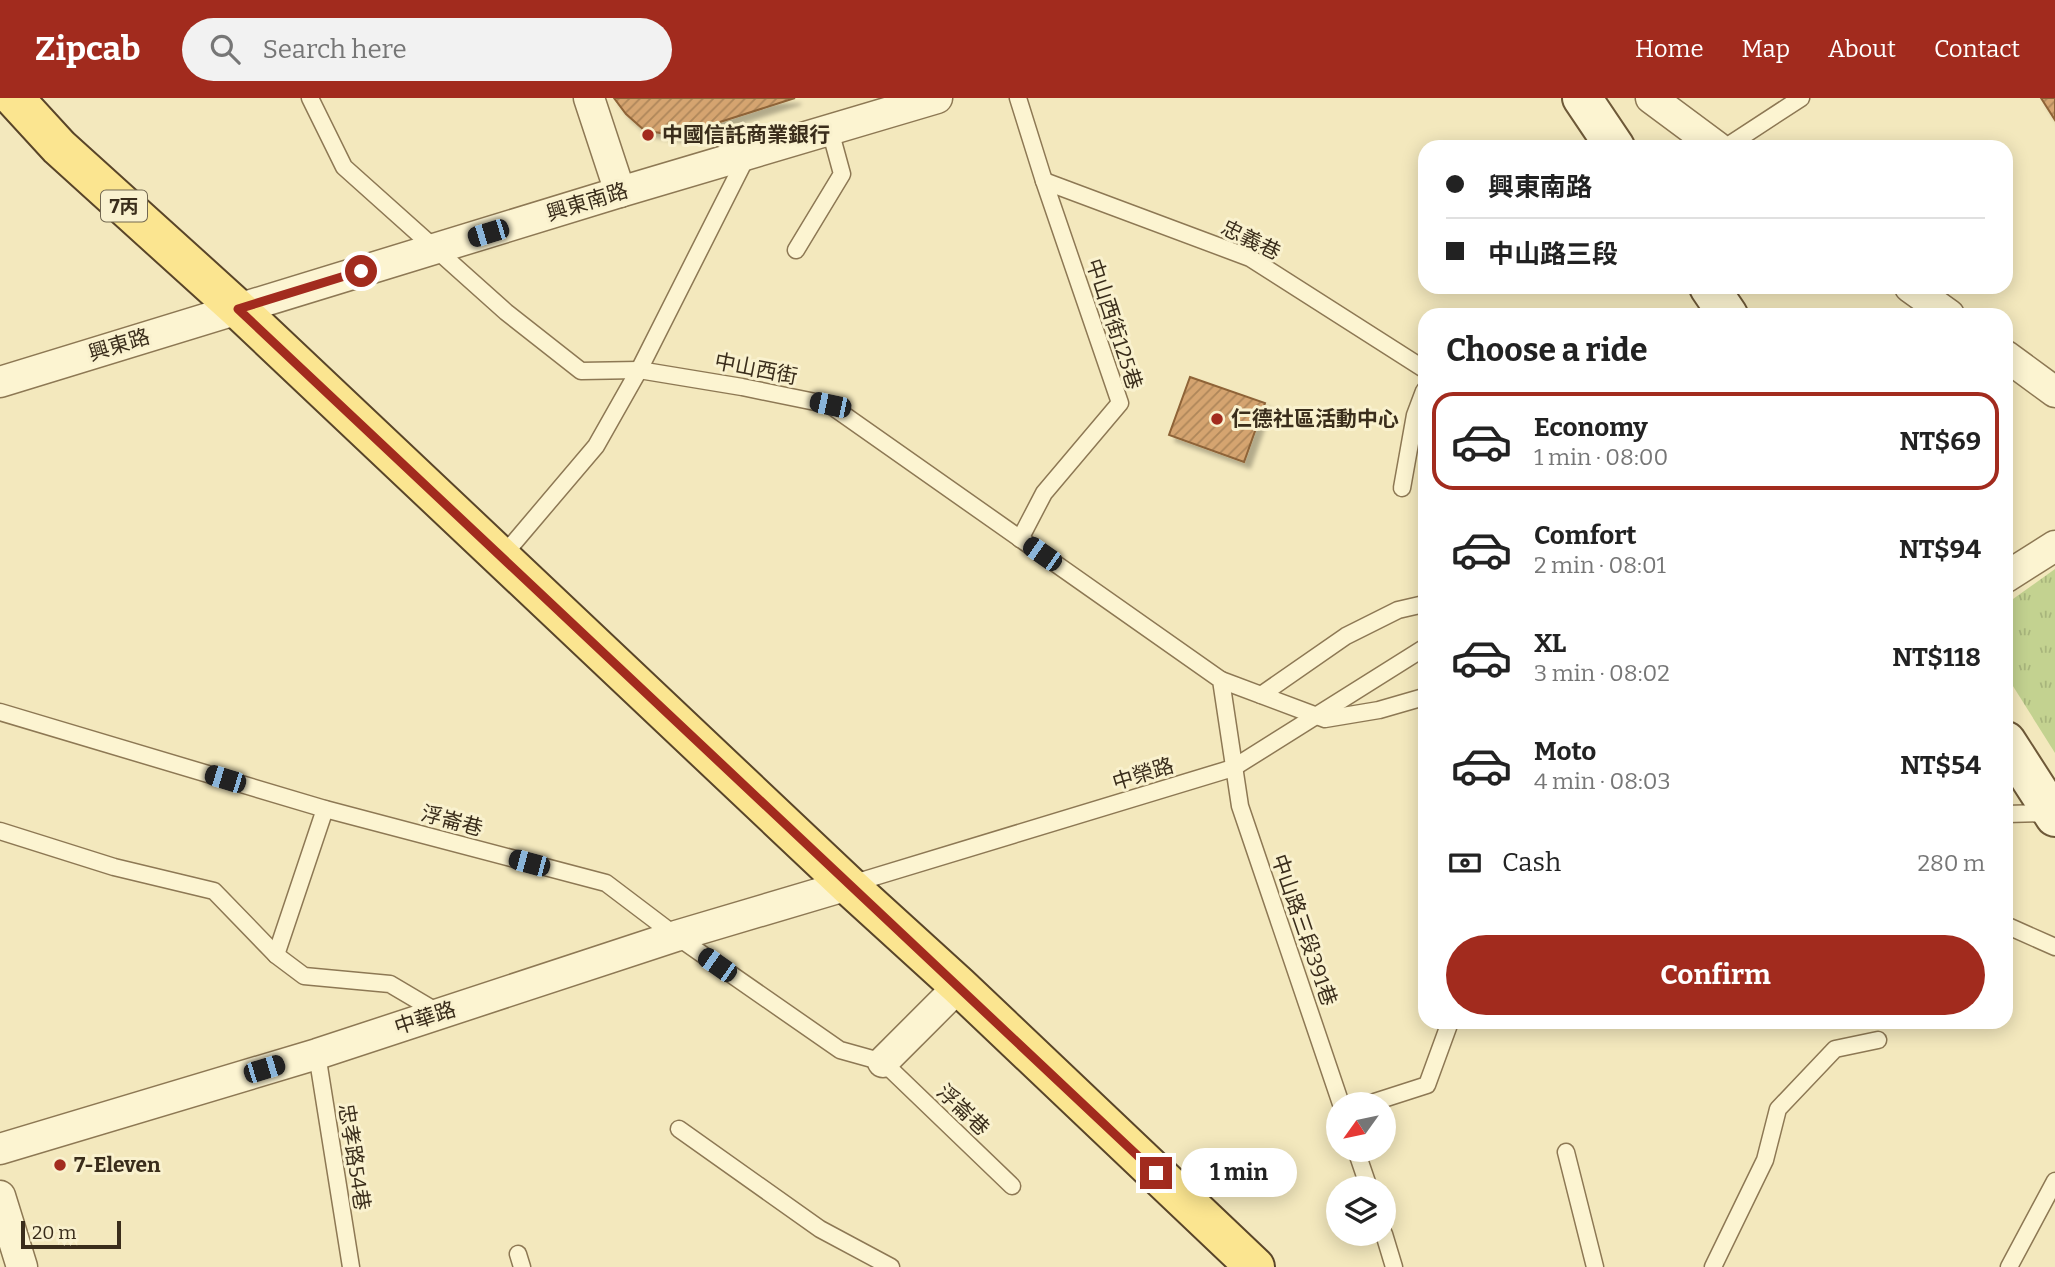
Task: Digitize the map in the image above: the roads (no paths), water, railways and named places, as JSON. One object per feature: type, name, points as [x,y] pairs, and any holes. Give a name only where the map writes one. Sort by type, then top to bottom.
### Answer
[{"type":"main road","name":"7丙","points":[[14,98],[59,147],[238,309],[1255,1267]]},
{"type":"street","points":[[589,98],[620,192]]},
{"type":"street","points":[[1582,98],[1610,140]]},
{"type":"street","points":[[1651,98],[1708,140]]},
{"type":"street","name":"興東南路","points":[[238,309],[830,130],[916,101]]},
{"type":"street","points":[[1920,294],[1939,308]]},
{"type":"street","name":"興東路","points":[[0,382],[238,309]]},
{"type":"street","points":[[2013,361],[2055,392]]},
{"type":"street","points":[[2013,573],[2055,546]]},
{"type":"street","points":[[2013,752],[2053,815]]},
{"type":"street","name":"中華路","points":[[0,1149],[317,1054],[676,936],[849,885]]},
{"type":"street","points":[[883,1062],[958,986]]},
{"type":"street","points":[[0,1196],[22,1267]]},
{"type":"lane","name":"中山西街","points":[[310,98],[344,167],[506,312],[581,371],[639,370],[830,405],[1221,680],[1315,716]]},
{"type":"lane","name":"中山西街125巷","points":[[1018,98],[1120,403],[1044,493],[1020,538]]},
{"type":"lane","points":[[1737,140],[1801,98]]},
{"type":"lane","points":[[796,250],[842,174],[830,130]]},
{"type":"lane","points":[[502,558],[597,446],[639,370],[748,154]]},
{"type":"lane","name":"忠義巷","points":[[1044,181],[1250,258],[1418,365]]},
{"type":"lane","points":[[1402,488],[1418,407]]},
{"type":"lane","points":[[1261,695],[1346,636],[1398,610],[1418,605]]},
{"type":"lane","name":"中榮路","points":[[849,885],[1233,768],[1418,652]]},
{"type":"lane","points":[[1221,680],[1233,768]]},
{"type":"lane","points":[[1315,716],[1325,719],[1379,710],[1418,699]]},
{"type":"lane","name":"浮崙巷","points":[[0,712],[325,809],[606,883],[676,936],[840,1051],[883,1062],[1012,1186]]},
{"type":"lane","name":"中山路三段391巷","points":[[1233,768],[1240,806],[1337,1092]]},
{"type":"lane","points":[[276,955],[325,809]]},
{"type":"lane","points":[[2013,814],[2053,815]]},
{"type":"lane","points":[[0,831],[114,867],[214,891],[276,955],[304,976],[390,984],[439,1013]]},
{"type":"lane","points":[[2013,928],[2055,947]]},
{"type":"lane","points":[[1396,1095],[1427,1085],[1447,1029]]},
{"type":"lane","points":[[1713,1267],[1765,1160],[1778,1109],[1835,1049],[1878,1040]]},
{"type":"lane","name":"忠孝路54巷","points":[[317,1054],[351,1267]]},
{"type":"lane","points":[[680,1129],[820,1228],[891,1267]]},
{"type":"lane","points":[[1566,1152],[1595,1267]]},
{"type":"lane","points":[[2009,1267],[2055,1181]]},
{"type":"lane","points":[[1388,1246],[1394,1267]]},
{"type":"place","name":"中國信託商業銀行","points":[[648,135]]},
{"type":"place","name":"仁德社區活動中心","points":[[1217,419]]},
{"type":"place","name":"7-Eleven","points":[[60,1165]]}]
